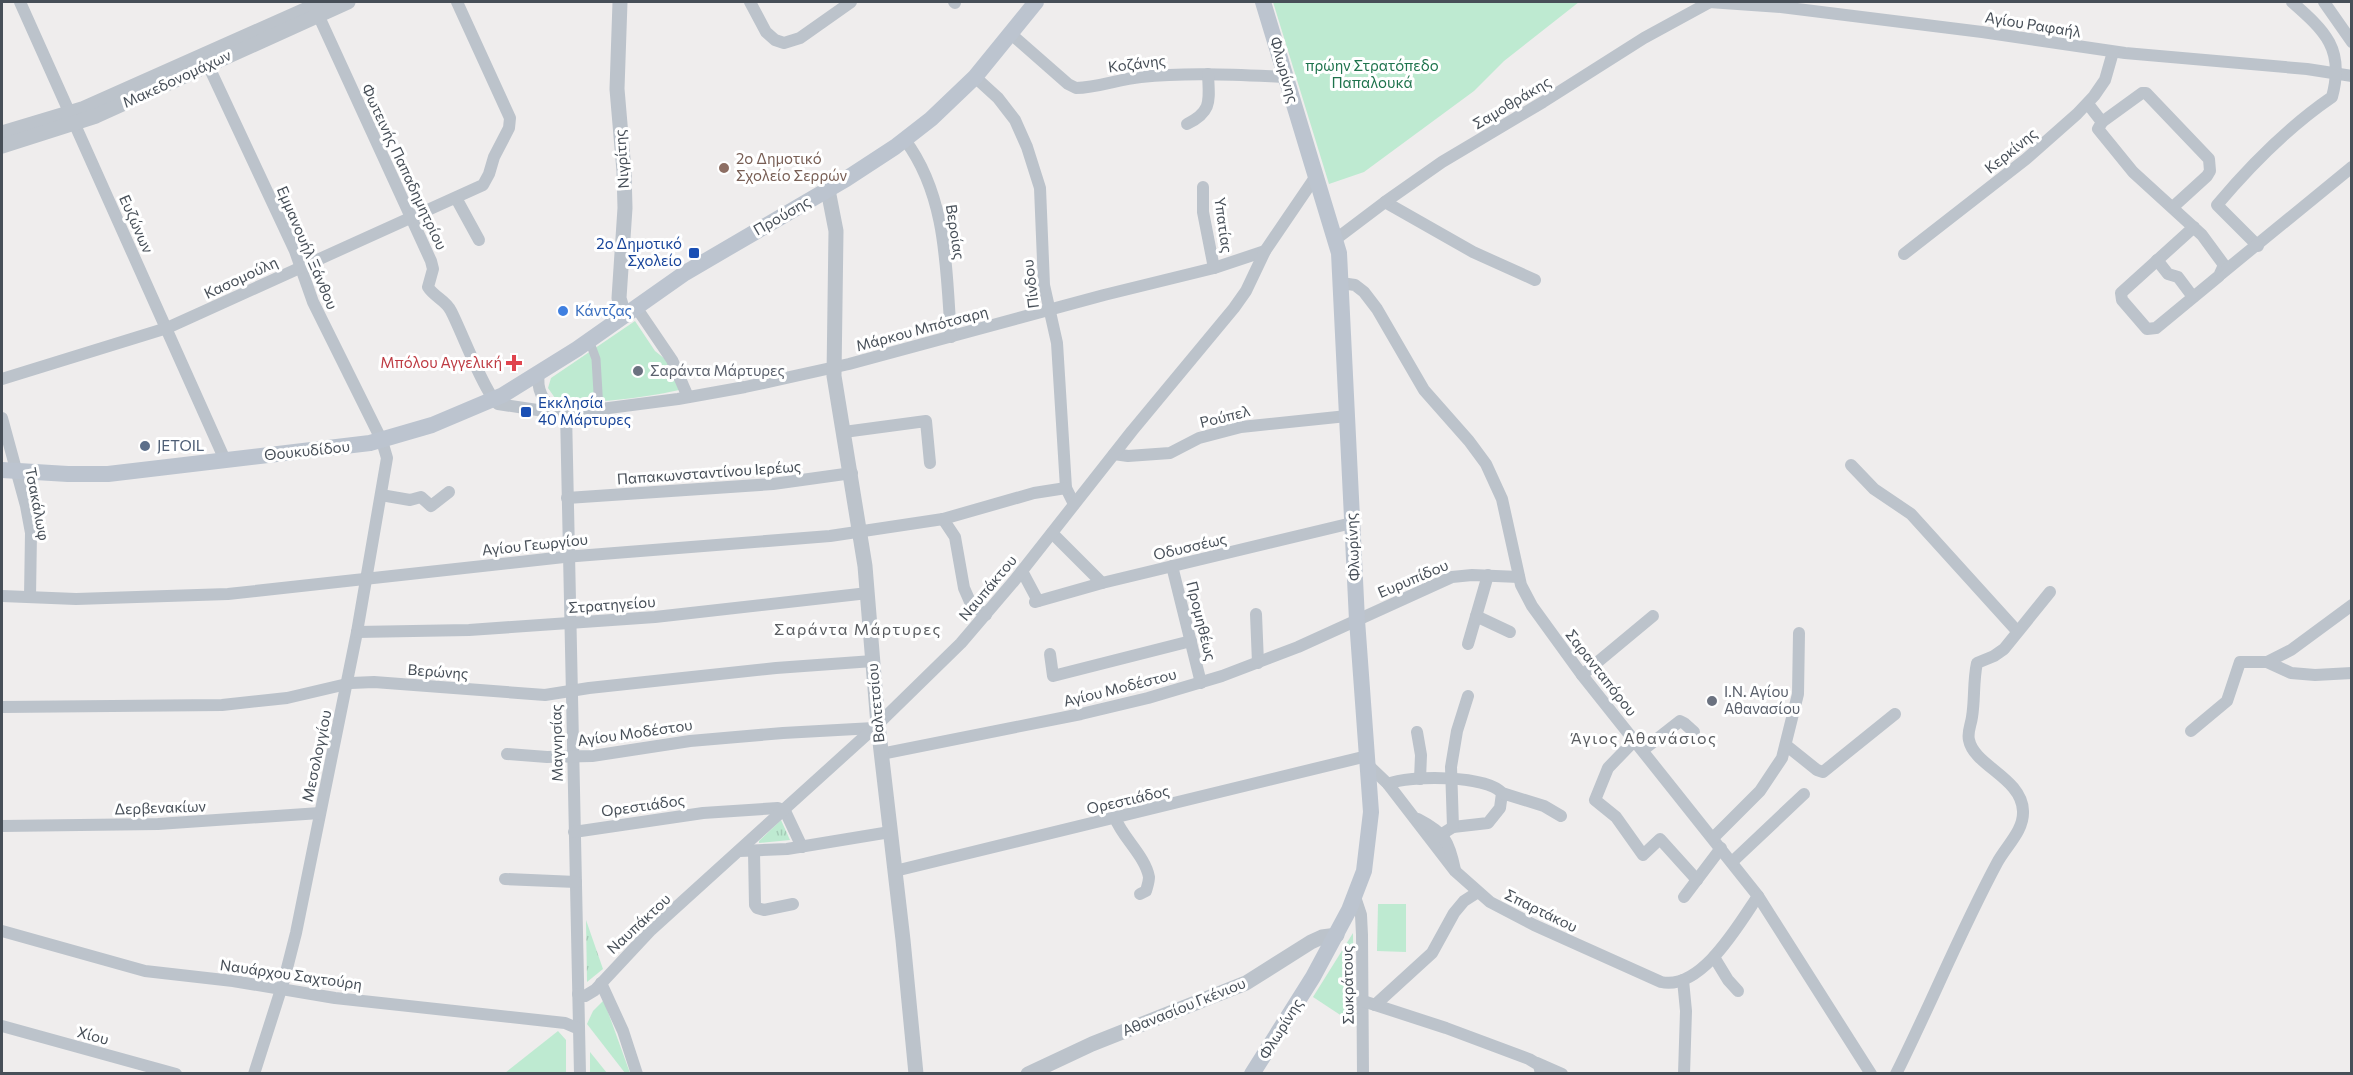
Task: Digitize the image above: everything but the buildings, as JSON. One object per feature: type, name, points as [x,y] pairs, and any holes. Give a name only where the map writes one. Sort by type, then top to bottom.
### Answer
[{"type":"main road","name":"Προύσης","points":[[589,339],[694,267],[828,190],[905,140],[938,113],[975,77],[1036,2]]},
{"type":"main road","name":"Φλωρίνης","points":[[1252,1074],[1313,976],[1355,897],[1364,871],[1371,812],[1357,620],[1341,283],[1336,239],[1263,2]]},
{"type":"main road","name":"Θουκυδίδου","points":[[9,471],[108,474],[382,441],[432,425],[494,400],[589,339]]},
{"type":"street","name":"Ευζώνων","points":[[20,2],[225,460]]},
{"type":"street","name":"Μακεδονομάχων","points":[[2,133],[72,119],[318,7],[348,2]]},
{"type":"street","name":"Κασομούλη","points":[[2,380],[167,328],[479,188],[485,183],[509,128],[510,118],[457,2]]},
{"type":"street","name":"Νιγρίτης","points":[[620,2],[616,72],[625,190],[619,298],[630,311]]},
{"type":"street","points":[[750,2],[769,35],[778,42],[791,42],[851,2]]},
{"type":"street","name":"Αγίου Ραφαήλ","points":[[1709,2],[1781,7],[1982,32],[2112,52],[2352,76]]},
{"type":"street","name":"Σαμοθράκης","points":[[1336,239],[1432,169],[1543,102],[1611,57],[1709,2]]},
{"type":"street","points":[[2258,246],[2217,205],[2245,171],[2312,111],[2332,97],[2336,85],[2335,50],[2319,26],[2292,2]]},
{"type":"street","points":[[2324,2],[2352,42]]},
{"type":"street","name":"Μακεδονομάχων","points":[[2,146],[208,65],[318,7]]},
{"type":"street","name":"Φωτεινής Παπαδημητρίου","points":[[318,7],[432,266],[428,287],[450,308],[494,400]]},
{"type":"street","name":"Κοζάνης","points":[[1011,34],[1074,88],[1138,77],[1208,74],[1286,77]]},
{"type":"street","name":"Κερκίνης","points":[[1904,254],[2026,159],[2088,104],[2105,80],[2112,52]]},
{"type":"street","name":"Εμμανουήλ Ξάνθου","points":[[208,65],[290,240],[313,302],[382,441]]},
{"type":"street","points":[[1187,124],[1201,116],[1207,109],[1208,74]]},
{"type":"street","name":"Πίνδου","points":[[975,77],[1005,105],[1015,120],[1038,179],[1042,206],[1043,275],[1048,310],[1057,343],[1066,488],[1074,504]]},
{"type":"street","points":[[2173,207],[2207,176],[2210,171],[2209,159],[2146,93],[2142,93],[2102,122],[2098,129],[2129,167],[2173,207],[2194,226],[2223,262],[2224,267],[2221,274]]},
{"type":"street","points":[[2088,104],[2102,122]]},
{"type":"street","name":"Βεροίας","points":[[905,140],[927,176],[938,213],[943,240],[951,337]]},
{"type":"street","points":[[2194,226],[2120,294],[2122,300],[2149,330],[2155,328],[2258,246],[2352,168]]},
{"type":"street","points":[[1265,251],[1316,176]]},
{"type":"street","name":"Υπατίας","points":[[1203,187],[1203,212],[1214,268]]},
{"type":"street","name":"Βαλτετσίου","points":[[828,190],[836,231],[834,368],[861,532],[868,593],[876,727],[895,871],[916,1074]]},
{"type":"street","points":[[456,198],[479,240]]},
{"type":"street","points":[[1385,202],[1473,252],[1535,280]]},
{"type":"street","name":"Μάρκου Μπότσαρη","points":[[494,400],[498,404],[562,412],[599,410],[688,397],[834,368],[1214,268],[1265,251]]},
{"type":"street","name":"Ναυπάκτου","points":[[578,994],[588,995],[602,983],[651,930],[785,811],[955,650],[1022,571],[1234,308],[1246,291],[1265,251]]},
{"type":"street","points":[[2157,260],[2168,274],[2178,277],[2193,297]]},
{"type":"street","name":"Σαρανταπόρου","points":[[1341,283],[1351,283],[1364,292],[1424,390],[1486,464],[1508,516],[1519,577],[1532,606],[1582,675],[1758,896],[1871,1074]]},
{"type":"street","points":[[630,311],[672,360],[688,397]]},
{"type":"street","points":[[589,339],[596,359],[599,410]]},
{"type":"street","points":[[539,373],[540,393],[548,405],[562,412]]},
{"type":"street","name":"Μαγνησίας","points":[[562,412],[567,498],[580,1074]]},
{"type":"street","name":"Ρούπελ","points":[[1114,454],[1128,456],[1170,453],[1199,438],[1241,427],[1347,416]]},
{"type":"street","name":"Τσακάλωφ","points":[[2,418],[9,471],[30,533],[30,597]]},
{"type":"street","points":[[844,432],[926,421],[930,463]]},
{"type":"street","name":"Μεσολογγίου","points":[[254,1074],[281,990],[347,684],[387,458],[382,441]]},
{"type":"street","points":[[1851,465],[1874,489],[1911,514],[2018,631]]},
{"type":"street","name":"Παπακωνσταντίνου Ιερέως","points":[[567,498],[773,484],[852,473]]},
{"type":"street","name":"Αγίου Γεωργίου","points":[[2,596],[76,599],[228,594],[568,557],[861,532],[943,519],[1034,493],[1066,488]]},
{"type":"street","points":[[381,495],[410,500],[421,497],[431,506],[448,492]]},
{"type":"street","points":[[943,519],[955,537],[964,588],[970,604],[986,615]]},
{"type":"street","name":"Οδυσσέως","points":[[1022,571],[1036,602],[1102,583],[1352,523]]},
{"type":"street","points":[[1052,533],[1102,583]]},
{"type":"street","name":"Προμηθέως","points":[[1172,566],[1201,683]]},
{"type":"street","name":"Ευρυπίδου","points":[[1357,620],[1447,578],[1463,575],[1519,577]]},
{"type":"street","points":[[1468,644],[1488,575]]},
{"type":"street","points":[[1896,1074],[1998,861],[2022,823],[2023,809],[2019,794],[1978,754],[1968,739],[1977,663],[2001,652],[2049,592]]},
{"type":"street","name":"Στρατηγείου","points":[[357,632],[432,632],[570,624],[683,615],[868,593]]},
{"type":"street","points":[[2267,662],[2291,650],[2352,605]]},
{"type":"street","points":[[1256,614],[1258,663]]},
{"type":"street","points":[[1476,616],[1510,632]]},
{"type":"street","points":[[1582,675],[1653,616]]},
{"type":"street","name":"Αγίου Μοδέστου","points":[[881,754],[1081,714],[1201,683],[1258,663],[1357,620]]},
{"type":"street","points":[[1713,837],[1766,783],[1781,761],[1787,746],[1798,694],[1798,633]]},
{"type":"street","points":[[1050,654],[1053,676],[1191,641]]},
{"type":"street","name":"Βερώνης","points":[[2,707],[222,705],[287,698],[347,684],[374,682],[540,695],[776,668],[873,662]]},
{"type":"street","points":[[2191,731],[2227,701],[2240,662],[2267,662],[2290,673],[2315,675],[2352,673]]},
{"type":"street","points":[[1453,826],[1451,767],[1454,743],[1468,696]]},
{"type":"street","points":[[1787,746],[1817,770],[1823,772],[1894,714]]},
{"type":"street","points":[[1694,732],[1680,721],[1639,745],[1608,768],[1595,801],[1616,817],[1643,855],[1660,839],[1697,880]]},
{"type":"street","name":"Αγίου Μοδέστου","points":[[507,754],[572,757],[718,738],[876,727]]},
{"type":"street","points":[[1417,732],[1421,755],[1420,779]]},
{"type":"street","name":"Σπαρτάκου","points":[[1368,761],[1455,871],[1478,892],[1506,912],[1638,972],[1668,983],[1683,980]]},
{"type":"street","name":"Ορεστιάδος","points":[[895,871],[1368,761]]},
{"type":"street","points":[[1388,784],[1398,780],[1420,779],[1487,783],[1498,788],[1502,793],[1544,806],[1561,816]]},
{"type":"street","points":[[1442,834],[1453,826],[1488,823],[1500,808],[1502,793]]},
{"type":"street","points":[[1731,862],[1804,794]]},
{"type":"street","name":"Ορεστιάδος","points":[[574,832],[714,812],[771,808],[785,811]]},
{"type":"street","points":[[785,811],[802,847]]},
{"type":"street","name":"Δερβενακίων","points":[[2,826],[182,823],[320,813]]},
{"type":"street","points":[[1413,817],[1442,834],[1450,848],[1455,871]]},
{"type":"street","points":[[1115,818],[1121,833],[1142,862],[1149,879],[1146,891],[1140,894]]},
{"type":"street","points":[[740,851],[754,852],[802,847],[890,832]]},
{"type":"street","points":[[1684,897],[1721,848]]},
{"type":"street","points":[[754,852],[755,905],[764,910],[792,904]]},
{"type":"street","points":[[505,879],[576,882]]},
{"type":"street","points":[[1369,1003],[1432,953],[1454,913],[1464,901],[1478,892]]},
{"type":"street","points":[[1684,1074],[1686,1011],[1683,980],[1701,969],[1714,957],[1758,896]]},
{"type":"street","name":"Σωκράτους","points":[[1355,897],[1361,915],[1369,1003],[1363,1074]]},
{"type":"street","name":"Ναυάρχου Σαχτούρη","points":[[2,931],[145,971],[232,981],[334,998],[565,1023],[579,1029]]},
{"type":"street","name":"Αθανασίου Γκένιου","points":[[1028,1074],[1083,1048],[1246,983],[1311,942],[1322,937],[1336,935]]},
{"type":"street","points":[[1714,957],[1728,980],[1738,991]]},
{"type":"street","points":[[602,983],[637,1074]]},
{"type":"street","points":[[1369,1003],[1461,1034],[1539,1068],[1562,1074]]},
{"type":"street","name":"Χίου","points":[[2,1026],[177,1074]]},
{"type":"green space","name":"πρώην Στρατόπεδο Παπαλουκά","points":[[1273,2],[1579,2],[1504,61],[1474,91],[1364,172],[1329,184]]},
{"type":"green space","points":[[635,321],[655,351],[665,359],[683,389],[637,398],[598,401],[566,401],[555,398],[548,388],[551,378]]},
{"type":"green space","points":[[781,820],[790,840],[759,843],[759,841]]},
{"type":"green space","points":[[1378,904],[1406,904],[1406,952],[1377,951]]},
{"type":"green space","points":[[586,920],[603,969],[587,982]]},
{"type":"green space","points":[[1353,933],[1354,1024],[1313,997]]},
{"type":"green space","points":[[603,1001],[630,1073],[625,1073],[587,1024],[593,1011]]},
{"type":"green space","points":[[558,1031],[566,1040],[566,1073],[505,1073]]},
{"type":"green space","points":[[590,1052],[607,1073],[590,1073]]},
{"type":"place","name":"2ο Δημοτικό Σχολείο Σερρών","points":[[724,168]]},
{"type":"place","name":"2ο Δημοτικό Σχολείο","points":[[694,253]]},
{"type":"place","name":"Κάντζας","points":[[563,311]]},
{"type":"place","name":"Μπόλου Αγγελική","points":[[514,363]]},
{"type":"place","name":"Σαράντα Μάρτυρες","points":[[638,371]]},
{"type":"place","name":"Εκκλησία 40 Μάρτυρες","points":[[526,412]]},
{"type":"place","name":"JETOIL","points":[[145,446]]},
{"type":"place","name":"Ι.Ν. Αγίου Αθανασίου","points":[[1712,701]]},
{"type":"district","name":"Σαράντα Μάρτυρες","points":[[858,629]]},
{"type":"district","name":"Άγιος Αθανάσιος","points":[[1644,738]]}]
